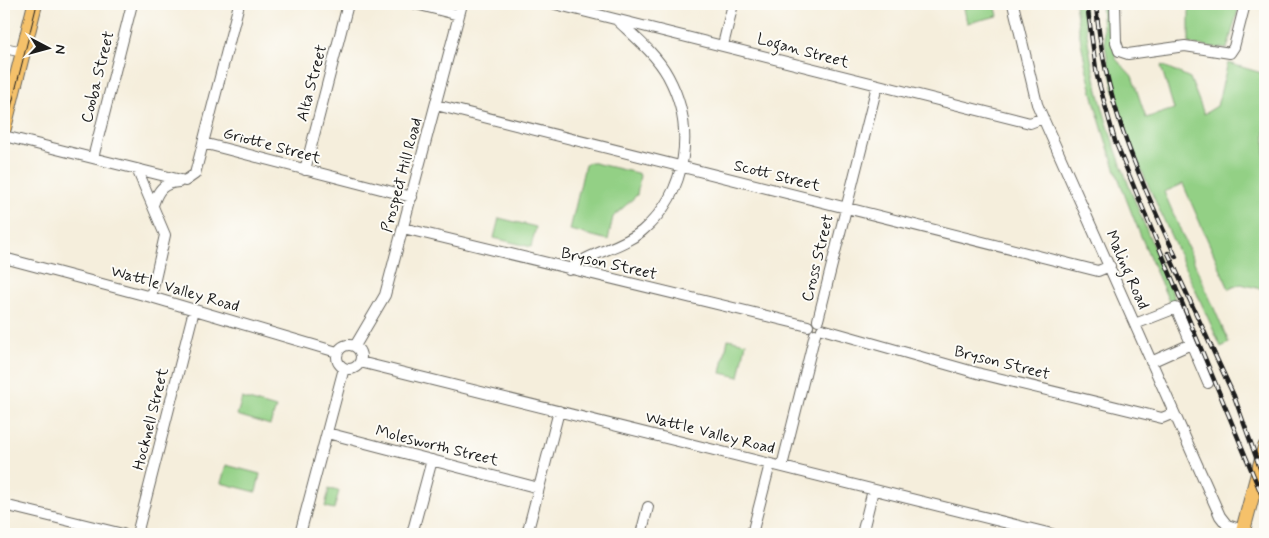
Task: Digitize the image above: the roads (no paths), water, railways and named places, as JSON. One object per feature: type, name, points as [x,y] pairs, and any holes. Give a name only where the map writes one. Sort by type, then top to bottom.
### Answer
[{"type":"main road","points":[[4,128],[35,4]]},
{"type":"main road","points":[[1243,532],[1262,470],[1265,447]]},
{"type":"street","name":"Cooba Street","points":[[93,158],[132,4]]},
{"type":"street","points":[[203,143],[239,4]]},
{"type":"street","name":"Alta Street","points":[[304,170],[348,4]]},
{"type":"street","points":[[416,4],[459,15]]},
{"type":"street","name":"Prospect Hill Road","points":[[355,346],[385,295],[462,4]]},
{"type":"street","name":"Logan Street","points":[[555,4],[1030,123],[1043,118]]},
{"type":"street","points":[[723,45],[733,4]]},
{"type":"street","name":"Maling Road","points":[[1013,4],[1037,104],[1043,118],[1220,516],[1227,525],[1243,532]]},
{"type":"street","points":[[1114,4],[1116,42],[1120,51],[1128,54],[1185,46],[1230,53],[1234,47],[1245,4]]},
{"type":"street","points":[[569,270],[577,262],[616,248],[641,231],[658,214],[670,196],[681,167],[685,132],[683,114],[668,76],[645,46],[616,19]]},
{"type":"street","points":[[645,46],[644,35],[652,28]]},
{"type":"street","points":[[4,50],[22,55]]},
{"type":"street","name":"Cross Street","points":[[782,466],[877,86]]},
{"type":"street","name":"Scott Street","points":[[436,105],[1098,272],[1110,266]]},
{"type":"street","points":[[4,136],[185,181]]},
{"type":"street","name":"Griotte Street","points":[[185,181],[195,174],[203,143],[412,197]]},
{"type":"street","points":[[137,170],[166,235],[151,297]]},
{"type":"street","points":[[153,205],[157,192],[167,183],[185,181]]},
{"type":"street","name":"Bryson Street","points":[[403,228],[569,270],[816,328],[981,374],[1162,418],[1174,414]]},
{"type":"street","name":"Wattle Valley Road","points":[[4,258],[151,297],[337,352]]},
{"type":"street","points":[[1135,324],[1176,308],[1208,384]]},
{"type":"street","name":"Hocknell Street","points":[[137,534],[194,310]]},
{"type":"street","points":[[1151,362],[1191,344]]},
{"type":"street","points":[[344,346],[355,346],[360,352],[360,362],[355,367],[344,368],[338,362],[337,352],[344,346]]},
{"type":"street","name":"Wattle Valley Road","points":[[360,362],[1052,534]]},
{"type":"street","points":[[300,534],[344,368]]},
{"type":"street","points":[[527,534],[559,411]]},
{"type":"street","name":"Molesworth Street","points":[[326,433],[539,488]]},
{"type":"street","points":[[412,534],[432,460]]},
{"type":"street","points":[[752,534],[770,464]]},
{"type":"street","points":[[862,534],[873,490]]},
{"type":"street","points":[[4,505],[123,534]]},
{"type":"street","points":[[641,534],[648,507]]},
{"type":"tram line","points":[[4,135],[37,4]]},
{"type":"railway","points":[[1087,4],[1097,76],[1115,141],[1265,503]]},
{"type":"railway","points":[[1096,4],[1100,38],[1114,103],[1135,165],[1176,257]]},
{"type":"railway","points":[[1168,253],[1234,396],[1265,482]]}]
